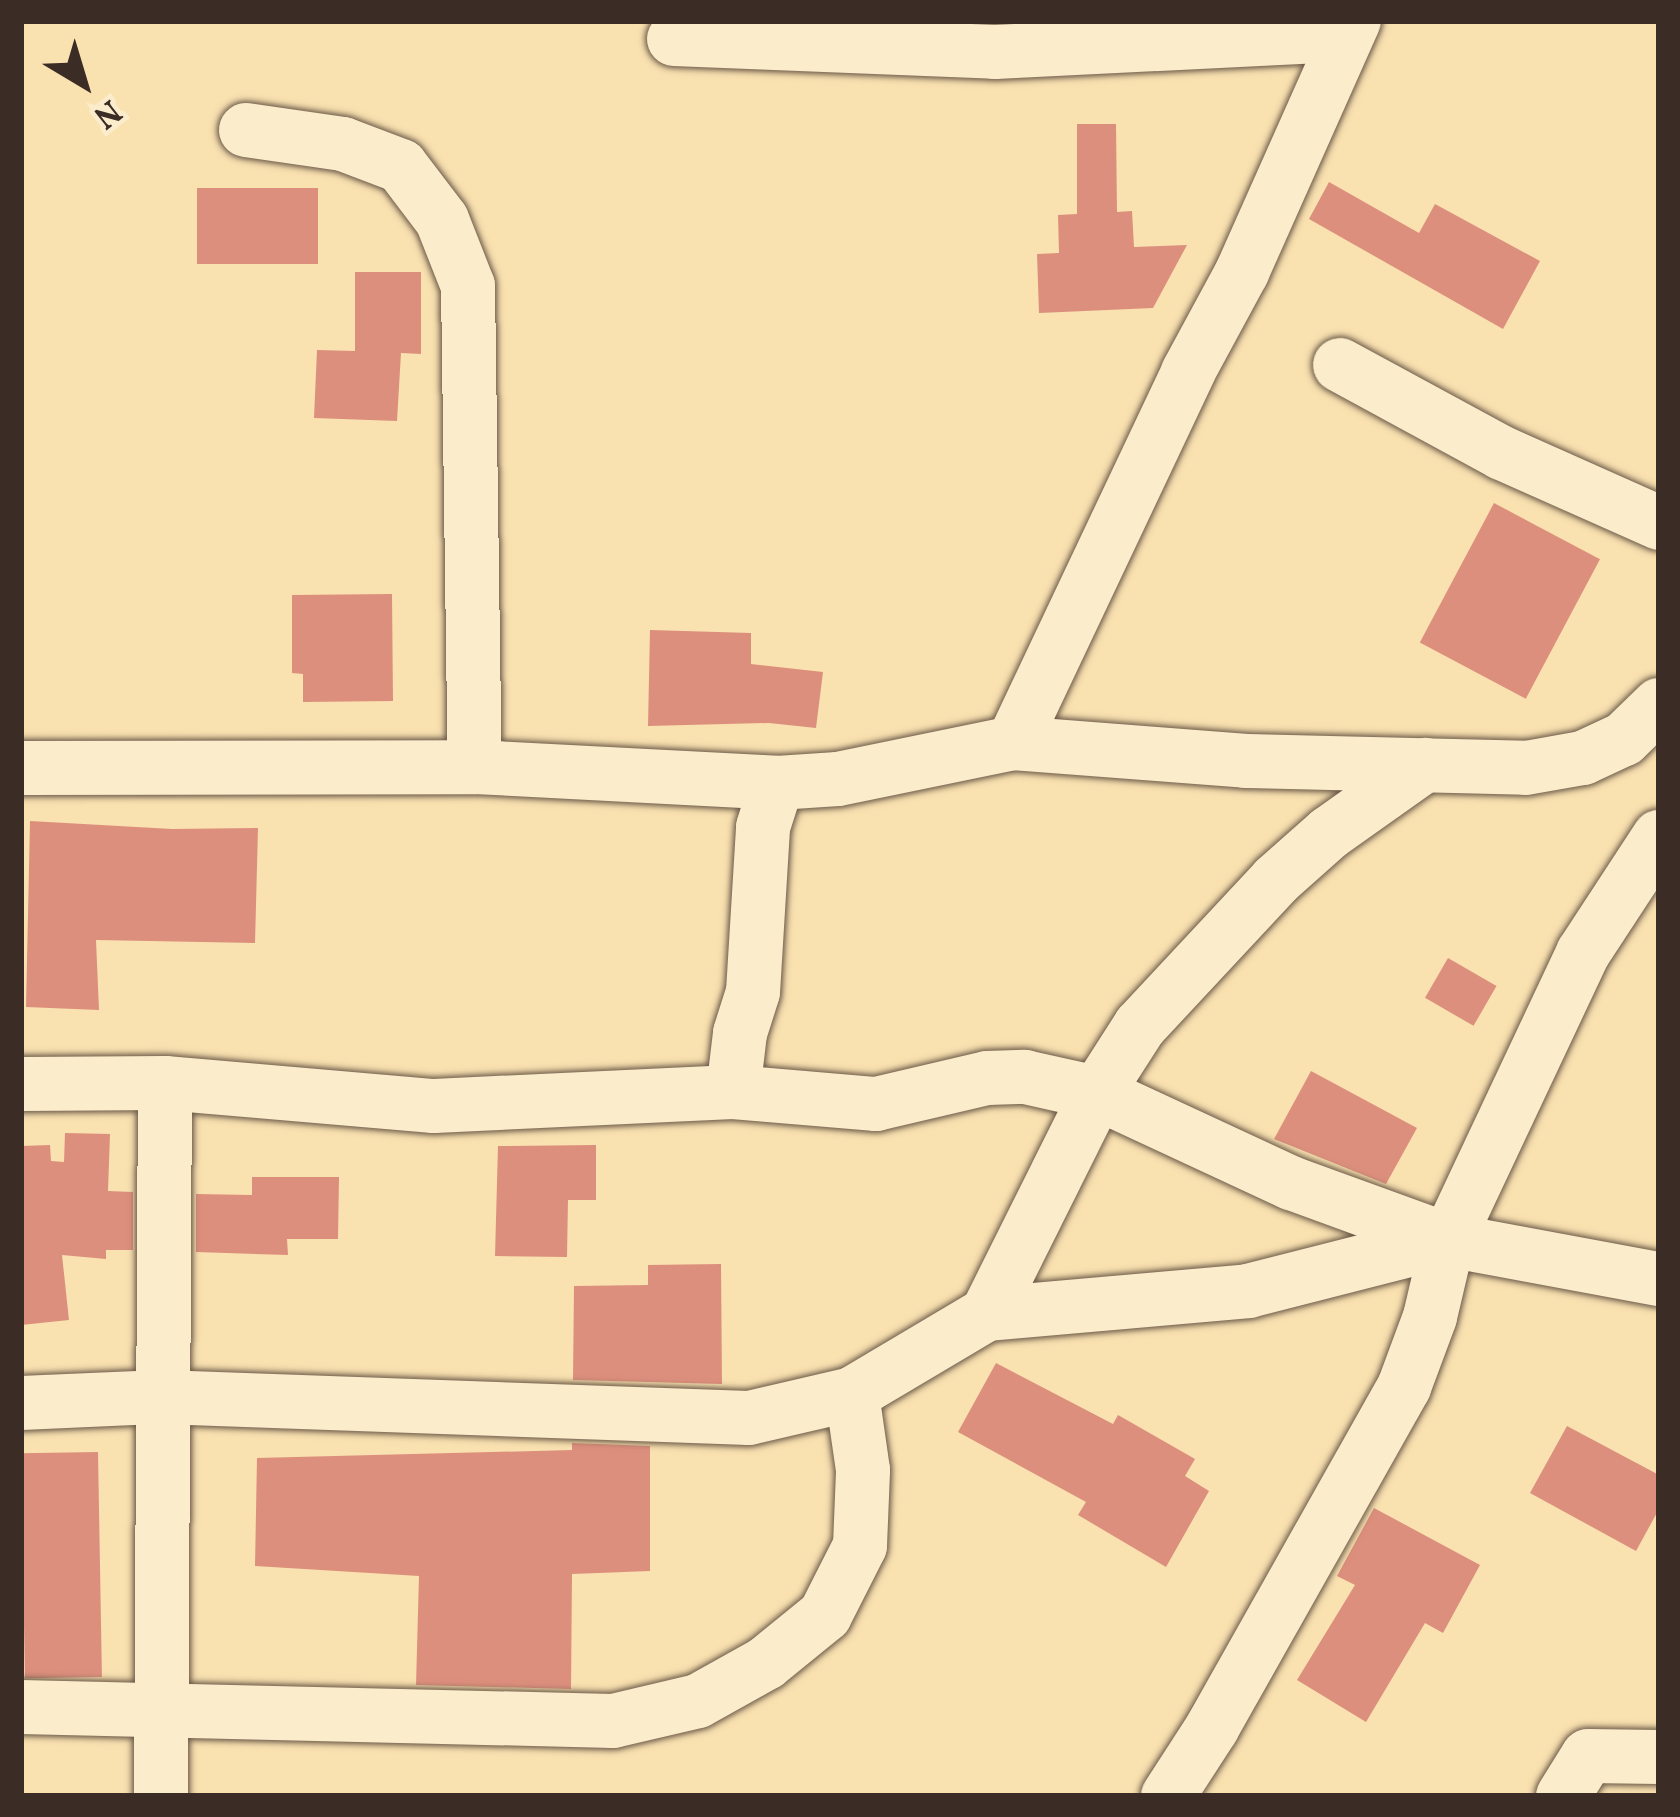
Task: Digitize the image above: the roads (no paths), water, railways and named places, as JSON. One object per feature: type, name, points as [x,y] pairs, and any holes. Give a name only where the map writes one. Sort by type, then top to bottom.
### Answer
[{"type":"street","points":[[674,39],[995,52],[1350,28],[1242,272],[1188,372],[1012,743]]},
{"type":"street","points":[[246,130],[343,144],[400,166],[442,220],[468,286],[475,767]]},
{"type":"street","points":[[1340,365],[1502,453],[1659,523]]},
{"type":"street","points":[[21,768],[475,767],[777,783],[838,779],[1012,743],[1246,761],[1526,768],[1583,758],[1624,739],[1659,705]]},
{"type":"street","points":[[987,1315],[1097,1093],[1140,1025],[1276,880],[1329,832],[1425,765]]},
{"type":"street","points":[[733,1093],[740,1033],[752,992],[764,826],[777,783]]},
{"type":"street","points":[[1168,1796],[1213,1728],[1404,1387],[1430,1317],[1448,1240],[1583,952],[1659,837]]},
{"type":"street","points":[[21,1084],[165,1083],[434,1106],[733,1093],[876,1104],[987,1078],[1024,1077],[1097,1093],[1291,1183],[1448,1240],[1659,1279]]},
{"type":"street","points":[[161,1796],[165,1083]]},
{"type":"street","points":[[21,1403],[161,1396],[749,1418],[851,1394],[987,1315],[1248,1291],[1448,1240]]},
{"type":"street","points":[[21,1707],[161,1706],[613,1721],[698,1701],[766,1663],[825,1615],[860,1546],[863,1470],[851,1394]]},
{"type":"street","points":[[1563,1796],[1588,1756],[1659,1757]]}]
